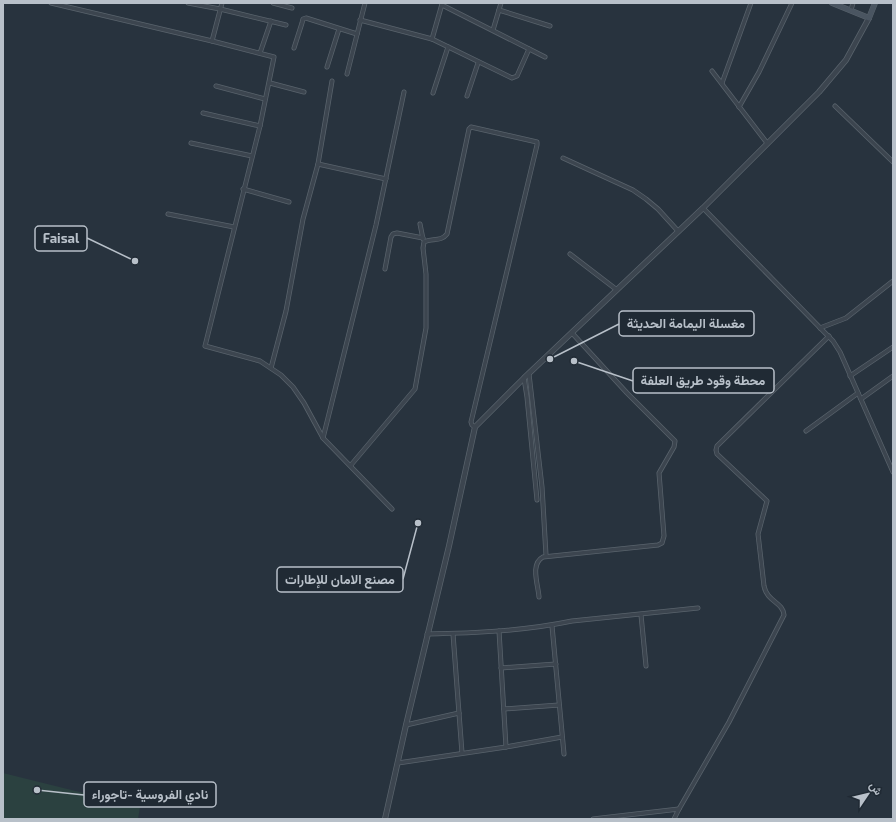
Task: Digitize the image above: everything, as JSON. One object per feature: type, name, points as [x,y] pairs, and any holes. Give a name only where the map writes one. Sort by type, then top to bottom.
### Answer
[{"type":"main road","points":[[832,3],[869,18],[875,3]]},
{"type":"street","points":[[51,3],[212,41],[260,53],[275,59],[260,126],[205,346],[247,357],[260,362],[281,375],[293,387],[304,403],[323,438],[351,465],[392,509]]},
{"type":"street","points":[[188,3],[286,25]]},
{"type":"street","points":[[212,41],[222,3]]},
{"type":"street","points":[[274,3],[292,8]]},
{"type":"street","points":[[347,74],[360,20],[366,3]]},
{"type":"street","points":[[493,30],[501,3]]},
{"type":"street","points":[[722,83],[751,3]]},
{"type":"street","points":[[739,107],[759,72],[792,3]]},
{"type":"street","points":[[851,10],[853,3]]},
{"type":"street","points":[[432,39],[442,4],[545,57]]},
{"type":"street","points":[[499,10],[550,26]]},
{"type":"street","points":[[294,48],[302,23],[306,18],[357,34]]},
{"type":"street","points":[[384,819],[449,546],[475,427],[524,378],[703,208],[819,92],[846,60],[869,18]]},
{"type":"street","points":[[360,20],[432,39],[478,63],[512,78],[517,76],[529,49]]},
{"type":"street","points":[[260,53],[271,21]]},
{"type":"street","points":[[327,67],[339,29]]},
{"type":"street","points":[[433,93],[448,47]]},
{"type":"street","points":[[467,96],[478,63]]},
{"type":"street","points":[[712,71],[767,143]]},
{"type":"street","points":[[271,368],[286,310],[303,219],[318,164],[332,82]]},
{"type":"street","points":[[270,83],[304,92]]},
{"type":"street","points":[[216,86],[265,99]]},
{"type":"street","points":[[323,438],[376,225],[404,92]]},
{"type":"street","points":[[835,106],[893,162]]},
{"type":"street","points":[[203,113],[260,126]]},
{"type":"street","points":[[385,269],[391,237],[393,234],[397,233],[424,240],[440,240],[447,234],[469,129],[471,127],[537,142],[537,149],[511,252],[472,422],[472,425],[475,427]]},
{"type":"street","points":[[191,143],[252,156]]},
{"type":"street","points":[[562,158],[633,190],[658,209],[678,231]]},
{"type":"street","points":[[318,164],[386,180]]},
{"type":"street","points":[[244,189],[289,202]]},
{"type":"street","points":[[703,208],[829,336],[840,352],[893,472]]},
{"type":"street","points":[[168,214],[234,227]]},
{"type":"street","points":[[351,465],[415,389],[426,328],[426,274],[423,248],[424,240],[420,224]]},
{"type":"street","points":[[570,254],[597,273],[617,290]]},
{"type":"street","points":[[820,328],[846,318],[893,281]]},
{"type":"street","points":[[539,597],[535,566],[540,558],[546,555],[660,544],[664,536],[659,473],[676,443],[672,437],[627,393],[572,333]]},
{"type":"street","points":[[674,819],[729,722],[784,615],[781,607],[765,594],[758,534],[767,501],[717,454],[716,450],[721,443],[776,387],[829,336]]},
{"type":"street","points":[[850,376],[893,347]]},
{"type":"street","points":[[529,374],[542,487],[546,555]]},
{"type":"street","points":[[861,399],[893,376]]},
{"type":"street","points":[[524,378],[537,500]]},
{"type":"street","points":[[806,431],[858,393]]},
{"type":"street","points":[[427,634],[453,634],[552,626],[572,621],[698,608]]},
{"type":"street","points":[[641,615],[646,666]]},
{"type":"street","points":[[552,626],[564,754]]},
{"type":"street","points":[[499,631],[506,747]]},
{"type":"street","points":[[453,634],[462,753]]},
{"type":"street","points":[[501,668],[556,664]]},
{"type":"street","points":[[504,709],[559,705]]},
{"type":"street","points":[[406,725],[459,713]]},
{"type":"street","points":[[398,763],[562,737]]},
{"type":"street","points":[[593,819],[679,810]]},
{"type":"green space","points":[[3,773],[140,807],[138,819],[3,819]]},
{"type":"place","name":"Faisal","points":[[135,261]]},
{"type":"place","name":"مغسلة اليمامة الحديثة","points":[[550,359]]},
{"type":"place","name":"محطة وقود طريق العلفة","points":[[574,361]]},
{"type":"place","name":"مصنع الامان للإطارات","points":[[418,523]]},
{"type":"place","name":"نادي الفروسية -تاجوراء","points":[[37,790]]}]
